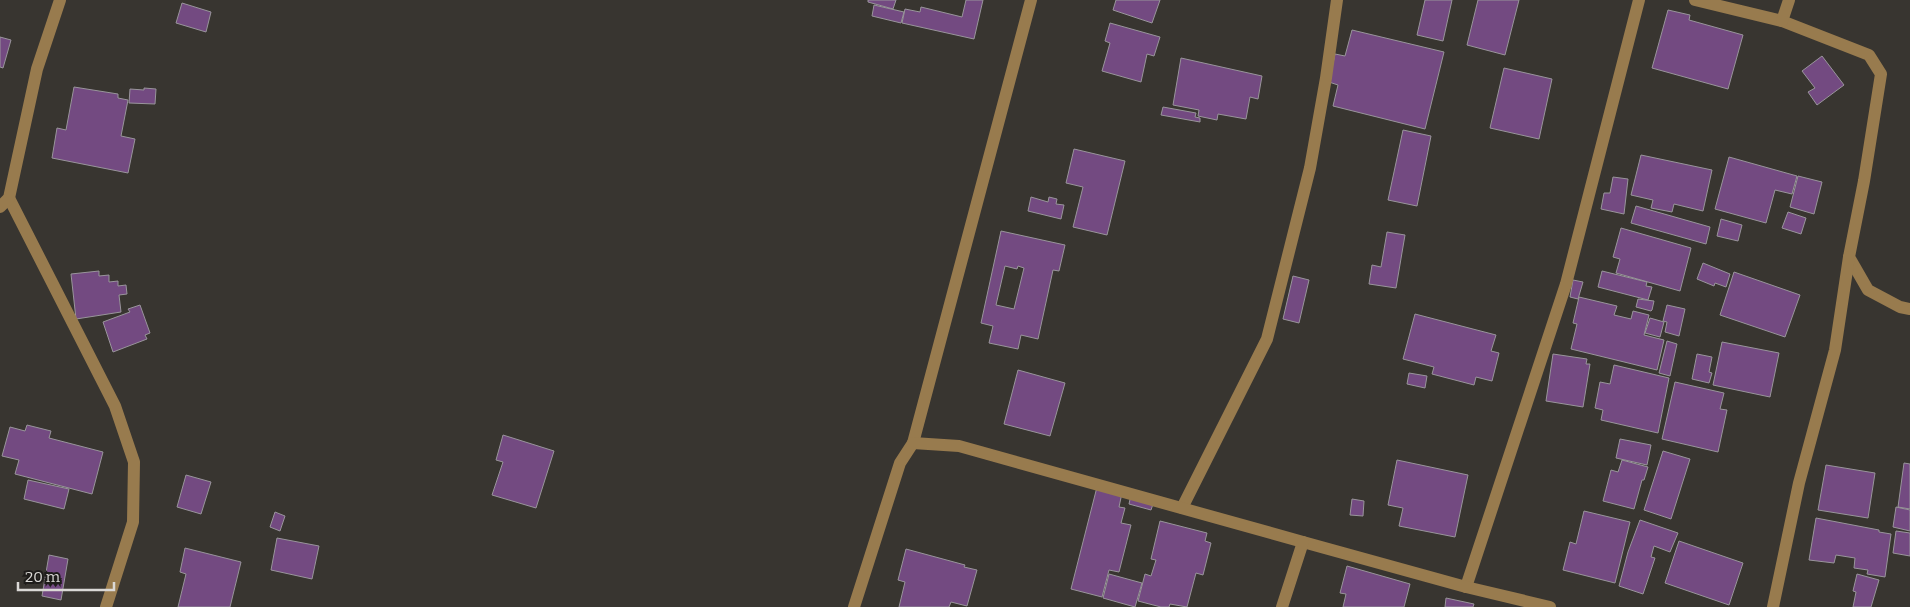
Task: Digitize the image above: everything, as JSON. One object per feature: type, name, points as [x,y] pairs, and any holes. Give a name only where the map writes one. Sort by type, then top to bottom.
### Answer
[{"type":"street","points":[[60,0],[37,69],[4,202],[115,406],[134,462],[133,522],[106,607]]},
{"type":"street","points":[[854,607],[900,463],[913,443],[1031,0]]},
{"type":"street","points":[[1182,508],[1267,338],[1310,168],[1338,0]]},
{"type":"street","points":[[1466,587],[1566,284],[1639,0]]},
{"type":"street","points":[[1695,0],[1782,21],[1869,55],[1881,74],[1871,145],[1849,257],[1835,350],[1799,483],[1772,607]]},
{"type":"street","points":[[1782,21],[1789,0]]},
{"type":"street","points":[[1849,257],[1868,290],[1900,307],[1910,309]]},
{"type":"street","points":[[913,443],[959,446],[1466,587],[1550,607]]},
{"type":"street","points":[[1282,607],[1303,542]]},
{"type":"building","points":[[868,0],[896,0],[893,9],[868,2]]},
{"type":"building","points":[[966,0],[983,0],[974,39],[902,23],[905,9],[920,12],[921,7],[962,17]]},
{"type":"building","points":[[1116,0],[1160,0],[1152,23],[1113,10]]},
{"type":"building","points":[[1425,0],[1452,0],[1443,41],[1417,35]]},
{"type":"building","points":[[1478,0],[1519,0],[1505,55],[1467,45]]},
{"type":"building","points":[[182,3],[211,12],[206,32],[176,23]]},
{"type":"building","points":[[874,5],[904,12],[901,23],[872,16]]},
{"type":"building","points":[[1668,10],[1690,15],[1689,20],[1743,35],[1728,89],[1652,68]]},
{"type":"building","points":[[1110,23],[1160,37],[1154,56],[1147,54],[1141,82],[1102,71],[1110,43],[1105,41]]},
{"type":"building","points":[[1352,30],[1444,52],[1425,129],[1333,106],[1338,85],[1329,82],[1335,54],[1345,56]]},
{"type":"building","points":[[0,37],[11,40],[3,68],[0,67]]},
{"type":"building","points":[[1822,56],[1844,85],[1817,105],[1808,92],[1815,88],[1802,71]]},
{"type":"building","points":[[1181,58],[1262,76],[1258,99],[1250,97],[1246,119],[1218,114],[1217,120],[1198,116],[1199,110],[1173,105]]},
{"type":"building","points":[[1504,68],[1552,79],[1539,139],[1490,128]]},
{"type":"building","points":[[74,87],[118,94],[118,98],[128,100],[121,136],[135,139],[128,173],[52,158],[57,128],[66,130]]},
{"type":"building","points":[[144,88],[156,89],[155,104],[129,103],[130,89],[144,90]]},
{"type":"building","points":[[1163,107],[1196,113],[1195,117],[1200,118],[1200,122],[1161,115]]},
{"type":"building","points":[[1403,130],[1431,136],[1417,206],[1388,200]]},
{"type":"building","points":[[1074,149],[1125,161],[1107,235],[1073,227],[1083,187],[1066,183]]},
{"type":"building","points":[[1641,155],[1712,170],[1703,211],[1674,204],[1672,212],[1651,208],[1653,200],[1631,195]]},
{"type":"building","points":[[1729,157],[1797,176],[1792,194],[1775,190],[1766,223],[1715,209]]},
{"type":"building","points":[[1798,176],[1822,182],[1814,214],[1790,207]]},
{"type":"building","points":[[1613,177],[1628,179],[1624,214],[1601,209],[1604,193],[1610,193]]},
{"type":"building","points":[[1031,197],[1048,202],[1049,197],[1057,199],[1056,204],[1064,205],[1061,219],[1028,211]]},
{"type":"building","points":[[1636,206],[1710,227],[1706,244],[1631,223]]},
{"type":"building","points":[[1788,212],[1806,218],[1801,234],[1782,228]]},
{"type":"building","points":[[1721,219],[1742,225],[1738,241],[1717,236]]},
{"type":"building","points":[[1621,228],[1691,248],[1680,291],[1616,273],[1620,259],[1613,257]]},
{"type":"building","points":[[1001,231],[1065,245],[1059,271],[1053,270],[1038,339],[1021,335],[1018,349],[989,343],[993,326],[981,323]],"holes":[[[1005,266],[1017,269],[1018,266],[1024,268],[1014,309],[996,305]]]},
{"type":"building","points":[[1387,232],[1405,235],[1396,288],[1369,284],[1372,265],[1381,267]]},
{"type":"building","points":[[1703,263],[1730,274],[1726,287],[1715,283],[1714,286],[1697,279]]},
{"type":"building","points":[[99,271],[99,276],[109,275],[109,282],[118,281],[118,286],[126,285],[127,294],[119,295],[121,312],[76,319],[71,274]]},
{"type":"building","points":[[1602,271],[1647,282],[1646,286],[1652,287],[1648,300],[1598,287]]},
{"type":"building","points":[[1734,272],[1800,295],[1785,337],[1720,315]]},
{"type":"building","points":[[1293,276],[1309,280],[1299,323],[1283,319]]},
{"type":"building","points":[[1573,280],[1583,282],[1578,299],[1570,297]]},
{"type":"building","points":[[1579,297],[1617,306],[1614,315],[1631,319],[1633,311],[1649,315],[1644,335],[1664,340],[1657,370],[1571,349],[1577,324],[1573,323]]},
{"type":"building","points":[[1638,299],[1654,301],[1652,310],[1636,307]]},
{"type":"building","points":[[140,305],[150,333],[145,335],[147,339],[113,352],[103,322],[130,312],[128,309]]},
{"type":"building","points":[[1667,305],[1685,309],[1679,336],[1665,332],[1667,322],[1663,321]]},
{"type":"building","points":[[1415,314],[1496,335],[1491,351],[1499,353],[1492,381],[1476,377],[1474,385],[1432,374],[1434,367],[1403,359]]},
{"type":"building","points":[[1650,318],[1664,322],[1660,337],[1645,333]]},
{"type":"building","points":[[1667,341],[1677,344],[1670,376],[1659,373]]},
{"type":"building","points":[[1722,342],[1779,353],[1770,397],[1713,385]]},
{"type":"building","points":[[1553,354],[1587,359],[1586,364],[1590,364],[1583,407],[1546,401]]},
{"type":"building","points":[[1697,354],[1712,357],[1709,372],[1712,373],[1709,383],[1692,379]]},
{"type":"building","points":[[1614,365],[1669,378],[1658,433],[1601,420],[1603,410],[1595,408],[1600,382],[1610,384]]},
{"type":"building","points":[[1018,370],[1065,383],[1050,436],[1004,424]]},
{"type":"building","points":[[1409,373],[1427,376],[1425,388],[1407,384]]},
{"type":"building","points":[[1675,382],[1724,393],[1720,409],[1727,410],[1718,452],[1662,439]]},
{"type":"building","points":[[27,425],[51,431],[49,438],[103,452],[92,494],[15,474],[19,460],[2,456],[10,427],[25,431]]},
{"type":"building","points":[[503,435],[554,451],[536,508],[492,495],[503,462],[496,460]]},
{"type":"building","points":[[1620,439],[1651,445],[1647,465],[1616,458]]},
{"type":"building","points":[[1663,451],[1690,459],[1671,519],[1644,510]]},
{"type":"building","points":[[1397,460],[1468,475],[1455,537],[1399,526],[1403,508],[1388,505]]},
{"type":"building","points":[[1622,460],[1648,467],[1644,480],[1642,480],[1634,509],[1603,501],[1611,470],[1618,472]]},
{"type":"building","points":[[1904,463],[1910,464],[1910,509],[1898,507]]},
{"type":"building","points":[[1826,465],[1875,473],[1868,518],[1818,510]]},
{"type":"building","points":[[186,475],[211,482],[201,514],[177,507]]},
{"type":"building","points":[[28,480],[69,489],[64,509],[24,499]]},
{"type":"building","points":[[1097,487],[1122,493],[1119,507],[1125,508],[1121,523],[1131,525],[1119,572],[1109,570],[1102,597],[1071,589]]},
{"type":"building","points":[[1131,495],[1154,501],[1151,510],[1129,504]]},
{"type":"building","points":[[1352,499],[1364,501],[1363,516],[1350,515]]},
{"type":"building","points":[[1896,507],[1910,510],[1910,531],[1893,527]]},
{"type":"building","points":[[1584,511],[1630,522],[1615,583],[1563,570],[1570,542],[1576,544]]},
{"type":"building","points":[[275,512],[285,516],[280,531],[270,527]]},
{"type":"building","points":[[1816,518],[1891,534],[1885,577],[1867,574],[1868,570],[1854,568],[1855,558],[1836,555],[1834,563],[1809,560]]},
{"type":"building","points":[[1640,520],[1678,533],[1670,552],[1654,546],[1651,557],[1655,558],[1643,594],[1619,586],[1628,552]]},
{"type":"building","points":[[1160,521],[1207,533],[1205,541],[1211,543],[1203,575],[1196,573],[1187,607],[1170,604],[1169,607],[1161,607],[1138,601],[1145,574],[1151,576],[1156,560],[1151,559]]},
{"type":"building","points":[[1896,531],[1910,533],[1910,556],[1893,553]]},
{"type":"building","points":[[277,538],[319,546],[312,579],[271,570]]},
{"type":"building","points":[[1679,541],[1743,563],[1729,605],[1665,583]]},
{"type":"building","points":[[185,548],[241,562],[230,607],[178,607],[186,574],[180,572]]},
{"type":"building","points":[[906,549],[977,570],[967,606],[951,602],[949,607],[899,607],[905,582],[898,580]]},
{"type":"building","points":[[49,555],[68,559],[61,600],[42,596]]},
{"type":"building","points":[[1347,566],[1410,584],[1404,607],[1343,607],[1346,594],[1340,593]]},
{"type":"building","points":[[1109,574],[1142,583],[1135,607],[1103,598]]},
{"type":"building","points":[[1857,574],[1879,580],[1871,607],[1853,607],[1856,592],[1853,591]]},
{"type":"building","points":[[1446,598],[1474,604],[1473,607],[1445,607]]}]
